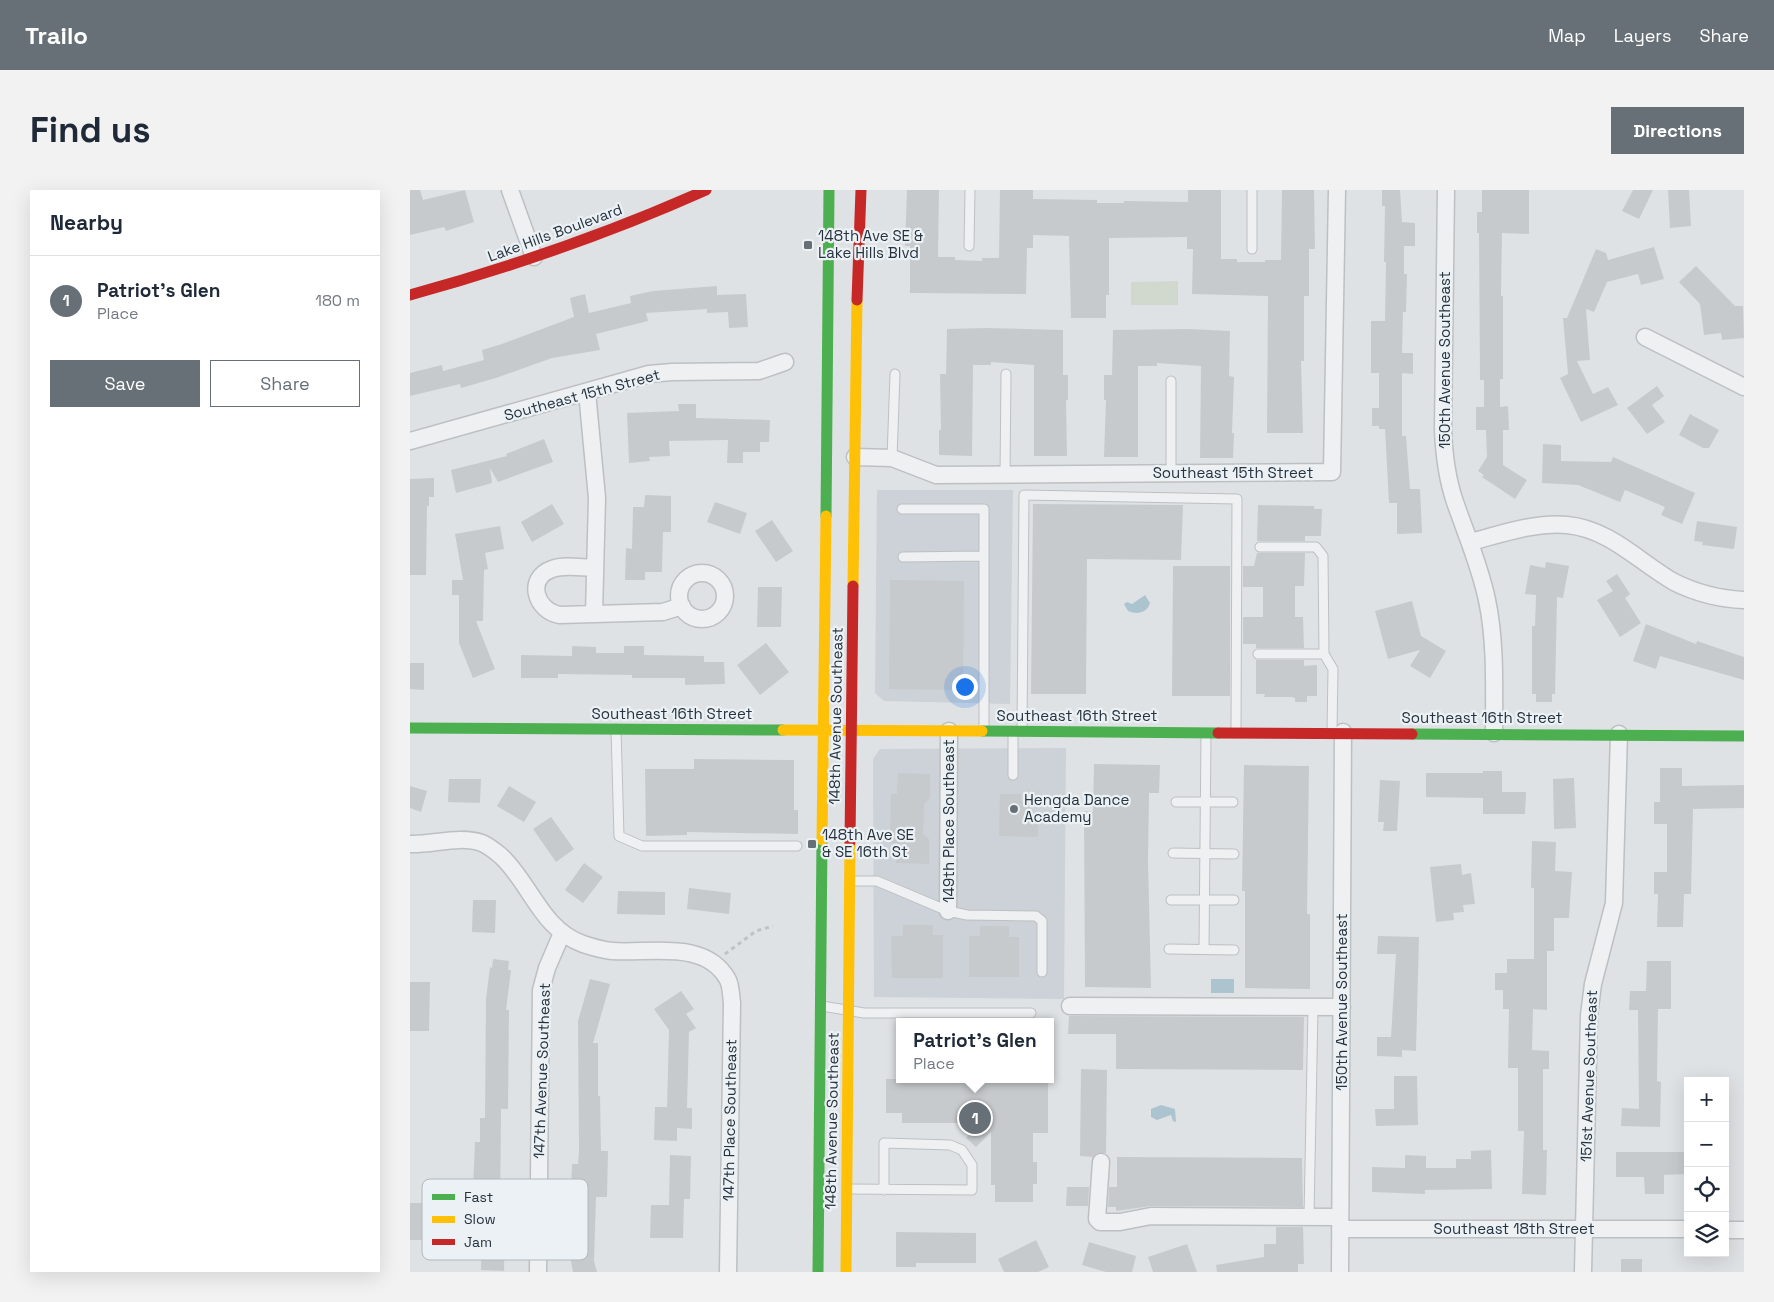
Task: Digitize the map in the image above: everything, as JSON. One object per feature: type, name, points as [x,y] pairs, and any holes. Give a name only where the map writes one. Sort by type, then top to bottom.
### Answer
[{"type":"main road","name":"Lake Hills Boulevard","points":[[410,295],[470,279],[616,228],[706,190]]},
{"type":"main road","name":"148th Avenue Southeast","points":[[818,1272],[829,190]]},
{"type":"main road","name":"148th Avenue Southeast","points":[[846,1272],[856,316],[861,190]]},
{"type":"main road","points":[[844,285],[856,316]]},
{"type":"main road","name":"Southeast 16th Street","points":[[410,728],[851,729],[1744,736]]},
{"type":"street","points":[[510,190],[534,257]]},
{"type":"street","name":"Southeast 15th Street","points":[[855,457],[892,458],[936,475],[1332,472],[1337,190]]},
{"type":"street","name":"150th Avenue Southeast","points":[[1446,190],[1444,457],[1454,500],[1470,542],[1487,598],[1490,620],[1494,733]]},
{"type":"street","points":[[1645,337],[1744,387]]},
{"type":"street","name":"Southeast 15th Street","points":[[410,441],[649,374],[759,371],[785,362]]},
{"type":"street","points":[[587,392],[597,498],[594,614]]},
{"type":"street","points":[[1470,542],[1530,526],[1570,525],[1612,540],[1675,582],[1710,596],[1744,600]]},
{"type":"street","points":[[595,568],[554,568],[541,576],[536,590],[540,604],[552,614],[663,612],[682,606]]},
{"type":"street","name":"149th Place Southeast","points":[[948,911],[949,730]]},
{"type":"street","name":"150th Avenue Southeast","points":[[1338,732],[1342,1007],[1340,1272]]},
{"type":"street","name":"151st Avenue Southeast","points":[[1583,1272],[1589,1015],[1593,984],[1614,903],[1619,734]]},
{"type":"street","points":[[410,844],[471,840],[484,843],[508,863],[520,877],[543,915],[562,933],[580,943],[611,951],[669,951],[693,954],[707,959],[718,969]]},
{"type":"street","name":"147th Avenue Southeast","points":[[539,1179],[541,990],[546,968],[562,933]]},
{"type":"street","name":"147th Place Southeast","points":[[718,969],[728,981],[732,1003],[728,1272]]},
{"type":"street","points":[[1070,1006],[1342,1007]]},
{"type":"street","name":"Southeast 18th Street","points":[[1101,1162],[1097,1219],[1100,1222],[1120,1222],[1151,1216],[1309,1217],[1340,1223],[1684,1229]]},
{"type":"street","points":[[1729,1230],[1744,1230]]},
{"type":"lane","points":[[969,246],[970,190]]},
{"type":"lane","points":[[1252,190],[1252,249]]},
{"type":"lane","points":[[892,458],[895,374]]},
{"type":"lane","points":[[1005,475],[1006,374]]},
{"type":"lane","points":[[1171,381],[1172,474]]},
{"type":"lane","points":[[1013,775],[1018,731],[1024,495],[1237,499],[1236,732]]},
{"type":"lane","points":[[902,509],[984,510],[984,730]]},
{"type":"lane","points":[[1260,547],[1316,547],[1323,556],[1324,654],[1333,669],[1338,732]]},
{"type":"lane","points":[[903,557],[984,556]]},
{"type":"lane","points":[[1258,654],[1324,654]]},
{"type":"lane","points":[[616,729],[619,836],[642,846],[797,846]]},
{"type":"lane","points":[[1204,949],[1206,732]]},
{"type":"lane","points":[[1176,802],[1233,802]]},
{"type":"lane","points":[[1174,853],[1234,854]]},
{"type":"lane","points":[[849,881],[877,881],[948,911],[967,915],[1036,916],[1042,921],[1042,972]]},
{"type":"lane","points":[[1172,900],[1234,900]]},
{"type":"lane","points":[[1168,949],[1234,950]]},
{"type":"lane","points":[[821,1006],[864,1013],[1031,1014]]},
{"type":"lane","points":[[1309,1217],[1313,1007]]},
{"type":"lane","points":[[846,1189],[884,1190],[972,1190],[972,1164],[962,1150],[950,1145],[884,1143],[884,1190]]},
{"type":"path","points":[[718,969],[726,952],[756,931],[773,926]]},
{"type":"shaded area","points":[[1178,281],[1178,305],[1131,305],[1131,282]]},
{"type":"shaded area","points":[[877,490],[1013,490],[1010,704],[884,701],[875,693]]},
{"type":"shaded area","points":[[1066,748],[1064,999],[874,997],[873,759],[880,749]]},
{"type":"water","points":[[1145,595],[1150,603],[1147,609],[1138,613],[1128,611],[1124,604],[1127,602],[1132,604]]},
{"type":"water","points":[[1211,979],[1234,979],[1234,993],[1211,993]]},
{"type":"water","points":[[1161,1105],[1175,1109],[1176,1122],[1173,1121],[1171,1115],[1157,1120],[1151,1117],[1151,1109]]},
{"type":"building","points":[[410,190],[420,190],[423,200],[465,190],[474,222],[446,231],[444,227],[410,235]]},
{"type":"building","points":[[907,190],[939,190],[938,257],[955,257],[955,260],[982,261],[982,258],[999,258],[1000,190],[1033,190],[1033,199],[1097,200],[1097,203],[1124,203],[1124,201],[1188,202],[1188,190],[1221,190],[1221,259],[1237,259],[1237,262],[1265,262],[1265,260],[1281,260],[1282,190],[1314,190],[1315,249],[1309,249],[1309,296],[1304,296],[1304,361],[1301,361],[1303,433],[1267,433],[1268,296],[1192,294],[1193,249],[1187,249],[1187,237],[1109,238],[1109,295],[1106,295],[1106,318],[1071,318],[1069,236],[1033,235],[1033,248],[1027,248],[1026,294],[910,293],[910,246],[905,246]]},
{"type":"building","points":[[1382,190],[1400,190],[1402,222],[1415,223],[1415,246],[1404,246],[1404,274],[1407,274],[1406,312],[1403,312],[1402,353],[1413,353],[1413,374],[1402,373],[1402,436],[1406,436],[1410,489],[1420,489],[1422,533],[1397,534],[1397,503],[1389,503],[1385,429],[1379,429],[1379,426],[1372,426],[1372,408],[1379,408],[1379,373],[1371,373],[1371,321],[1385,321],[1385,206],[1382,206]]},
{"type":"building","points":[[1482,190],[1529,190],[1529,234],[1502,233],[1503,379],[1500,379],[1500,407],[1508,406],[1509,430],[1503,430],[1503,465],[1527,480],[1515,499],[1482,477],[1484,475],[1478,471],[1487,457],[1486,430],[1476,430],[1476,407],[1484,407],[1484,380],[1480,380],[1479,233],[1477,233],[1477,212],[1482,212]]},
{"type":"building","points":[[1633,190],[1653,190],[1639,219],[1622,211]]},
{"type":"building","points":[[1668,190],[1689,190],[1691,226],[1670,228]]},
{"type":"building","points":[[1654,247],[1664,279],[1641,285],[1638,274],[1607,282],[1594,312],[1586,309],[1590,360],[1577,361],[1593,394],[1608,387],[1618,405],[1581,422],[1560,378],[1568,374],[1563,318],[1567,318],[1596,249],[1606,253],[1608,260]]},
{"type":"building","points":[[1696,266],[1735,306],[1743,306],[1744,338],[1722,340],[1721,333],[1704,335],[1700,304],[1679,282]]},
{"type":"building","points":[[717,286],[717,295],[746,294],[748,327],[729,328],[728,312],[707,313],[707,309],[646,313],[648,321],[596,334],[600,350],[552,358],[461,388],[460,384],[410,396],[410,373],[442,365],[443,371],[484,360],[482,350],[574,317],[570,298],[585,294],[589,313],[631,303],[630,296],[653,291]]},
{"type":"building","points":[[947,329],[1063,330],[1063,375],[1068,375],[1068,400],[1066,400],[1067,456],[1034,456],[1034,365],[991,362],[991,365],[973,365],[972,456],[939,455],[939,430],[941,430],[940,374],[946,374]]},
{"type":"building","points":[[1189,329],[1230,331],[1229,376],[1234,377],[1233,458],[1200,458],[1201,366],[1157,363],[1157,366],[1138,366],[1138,457],[1104,457],[1106,400],[1104,400],[1104,375],[1112,375],[1113,330]]},
{"type":"building","points":[[1657,386],[1664,396],[1652,405],[1665,422],[1647,434],[1627,408]]},
{"type":"building","points":[[678,404],[696,404],[696,418],[770,420],[769,442],[760,442],[760,452],[743,452],[743,463],[727,463],[728,440],[669,441],[670,456],[649,457],[650,461],[629,463],[627,413],[679,411]]},
{"type":"building","points":[[1690,414],[1719,430],[1709,448],[1703,448],[1679,435]]},
{"type":"building","points":[[544,439],[553,462],[498,482],[490,468],[492,483],[456,493],[451,470],[507,456],[506,454]]},
{"type":"building","points":[[1543,444],[1561,445],[1561,461],[1611,462],[1613,457],[1695,493],[1682,524],[1661,515],[1665,507],[1625,490],[1620,502],[1578,485],[1542,483]]},
{"type":"building","points":[[434,478],[434,497],[429,497],[429,506],[427,506],[426,575],[410,575],[410,479]]},
{"type":"building","points":[[645,495],[671,496],[671,532],[663,532],[662,572],[645,572],[645,580],[625,580],[626,548],[632,549],[633,507],[644,507]]},
{"type":"building","points":[[715,502],[747,513],[740,534],[707,522]]},
{"type":"building","points":[[552,504],[564,524],[532,542],[521,522]]},
{"type":"building","points":[[1033,504],[1183,505],[1181,560],[1087,559],[1086,694],[1031,694]]},
{"type":"building","points":[[1258,505],[1314,506],[1314,509],[1322,509],[1321,536],[1305,536],[1305,541],[1257,541]]},
{"type":"building","points":[[772,520],[793,551],[776,562],[755,531]]},
{"type":"building","points":[[1697,521],[1737,527],[1734,549],[1702,545],[1703,542],[1694,541]]},
{"type":"building","points":[[500,526],[504,549],[485,553],[488,569],[484,570],[483,621],[476,621],[495,669],[473,678],[459,643],[459,595],[452,595],[452,580],[463,580],[455,534]]},
{"type":"building","points":[[1257,553],[1305,553],[1304,586],[1295,586],[1295,617],[1303,617],[1304,648],[1256,648],[1256,644],[1243,644],[1243,617],[1263,617],[1263,587],[1243,587],[1243,566],[1254,566]]},
{"type":"building","points":[[1546,562],[1569,566],[1563,598],[1557,597],[1555,694],[1552,694],[1552,702],[1536,702],[1536,694],[1532,694],[1532,626],[1535,626],[1536,595],[1525,594],[1530,565],[1545,568]]},
{"type":"building","points":[[1173,566],[1230,566],[1230,696],[1172,696]]},
{"type":"building","points":[[1617,574],[1630,594],[1625,598],[1641,623],[1620,637],[1597,600],[1613,591],[1606,581]]},
{"type":"building","points":[[890,580],[964,581],[963,690],[889,689]]},
{"type":"building","points":[[758,587],[782,587],[781,627],[757,627]]},
{"type":"building","points":[[1412,601],[1421,636],[1446,651],[1430,678],[1410,666],[1420,650],[1388,659],[1375,611]]},
{"type":"building","points":[[1646,624],[1696,644],[1697,641],[1744,657],[1744,680],[1660,656],[1656,669],[1633,661]]},
{"type":"building","points":[[766,643],[789,672],[760,695],[737,665]]},
{"type":"building","points":[[572,646],[596,647],[596,653],[624,653],[624,646],[644,646],[644,655],[704,656],[704,662],[724,662],[725,684],[685,685],[685,678],[632,678],[632,675],[558,674],[558,678],[521,678],[521,655],[572,656]]},
{"type":"building","points":[[1256,660],[1304,660],[1304,666],[1317,665],[1317,696],[1307,696],[1307,702],[1295,702],[1295,698],[1291,697],[1264,697],[1265,694],[1256,694]]},
{"type":"building","points":[[410,663],[424,663],[424,690],[410,689]]},
{"type":"building","points":[[694,759],[794,760],[794,810],[798,810],[798,834],[687,832],[687,835],[646,836],[645,769],[694,769]]},
{"type":"building","points":[[1094,764],[1160,765],[1159,793],[1149,793],[1148,860],[1151,988],[1085,987],[1084,811],[1093,812]]},
{"type":"building","points":[[1244,765],[1309,766],[1307,914],[1310,914],[1310,989],[1245,988],[1245,891],[1242,891]]},
{"type":"building","points":[[1660,768],[1682,768],[1682,786],[1744,785],[1744,808],[1693,809],[1691,894],[1684,894],[1683,927],[1657,927],[1658,894],[1654,894],[1654,872],[1667,872],[1667,824],[1654,824],[1654,802],[1660,802]]},
{"type":"building","points":[[1483,771],[1502,771],[1502,792],[1526,792],[1525,814],[1483,814],[1483,798],[1426,797],[1426,773],[1483,773]]},
{"type":"building","points":[[898,773],[930,774],[930,798],[924,804],[923,834],[929,839],[929,864],[896,863],[897,843],[890,843],[891,794],[897,794]]},
{"type":"building","points":[[1574,778],[1576,828],[1554,829],[1553,779]]},
{"type":"building","points":[[449,779],[481,779],[480,803],[448,802]]},
{"type":"building","points":[[1380,780],[1400,781],[1397,831],[1383,831],[1384,822],[1378,822]]},
{"type":"building","points":[[410,786],[427,791],[421,812],[410,808]]},
{"type":"building","points":[[509,786],[536,802],[524,822],[497,806]]},
{"type":"building","name":"Hengda Dance Academy","points":[[1000,794],[1021,794],[1021,801],[1030,801],[1029,817],[1038,817],[1038,837],[999,836]]},
{"type":"building","points":[[551,817],[574,849],[556,862],[533,829]]},
{"type":"building","points":[[1532,841],[1556,842],[1555,871],[1572,872],[1569,918],[1554,918],[1554,951],[1547,951],[1547,1010],[1533,1009],[1532,1050],[1549,1051],[1549,1069],[1543,1069],[1543,1150],[1547,1150],[1546,1195],[1522,1194],[1524,1131],[1518,1131],[1518,1068],[1508,1068],[1509,1009],[1503,1009],[1503,990],[1495,990],[1495,973],[1507,973],[1507,959],[1534,959],[1534,888],[1531,888]]},
{"type":"building","points":[[584,863],[603,877],[583,903],[565,890]]},
{"type":"building","points":[[1461,864],[1462,875],[1471,873],[1475,904],[1463,905],[1464,912],[1453,913],[1454,920],[1436,922],[1430,867]]},
{"type":"building","points":[[689,888],[731,893],[729,914],[687,909]]},
{"type":"building","points":[[618,891],[665,892],[665,915],[617,914]]},
{"type":"building","points":[[473,900],[496,900],[495,933],[472,932]]},
{"type":"building","points":[[903,925],[933,925],[933,935],[943,935],[943,978],[892,978],[891,936],[903,936]]},
{"type":"building","points":[[980,926],[1009,926],[1009,937],[1019,937],[1019,977],[969,977],[969,936],[980,936]]},
{"type":"building","points":[[1378,936],[1419,937],[1416,1051],[1402,1050],[1402,1057],[1377,1056],[1377,1037],[1391,1037],[1396,954],[1377,954]]},
{"type":"building","points":[[493,959],[509,961],[508,970],[511,970],[506,1010],[509,1010],[508,1109],[501,1109],[500,1179],[473,1179],[475,1142],[480,1142],[480,1118],[485,1118],[486,999],[490,967],[492,968]]},
{"type":"building","points":[[1647,961],[1671,961],[1671,1009],[1658,1009],[1657,1081],[1661,1082],[1660,1127],[1621,1126],[1622,1108],[1639,1109],[1638,1010],[1629,1010],[1630,991],[1646,991]]},
{"type":"building","points":[[590,979],[610,984],[593,1043],[598,1043],[601,1151],[608,1151],[607,1197],[596,1197],[594,1261],[597,1272],[573,1272],[571,1261],[588,1260],[588,1179],[572,1179],[572,1164],[578,1164],[579,1150],[578,1021]]},
{"type":"building","points":[[410,982],[430,982],[429,1031],[410,1031]]},
{"type":"building","points":[[681,991],[694,1009],[686,1014],[696,1028],[689,1032],[687,1108],[692,1108],[692,1129],[677,1128],[677,1141],[654,1140],[655,1107],[667,1107],[669,1030],[654,1009]]},
{"type":"building","points":[[1069,1016],[1304,1017],[1303,1070],[1116,1069],[1116,1034],[1068,1034]]},
{"type":"building","points":[[1081,1069],[1107,1070],[1106,1153],[1097,1153],[1093,1157],[1080,1156]]},
{"type":"building","points":[[1394,1076],[1417,1076],[1418,1125],[1376,1126],[1375,1109],[1394,1109]]},
{"type":"building","points":[[886,1079],[896,1079],[896,1083],[1048,1083],[1048,1133],[1033,1133],[1033,1162],[1037,1162],[1037,1184],[1033,1184],[1033,1202],[995,1202],[995,1185],[991,1185],[991,1132],[976,1147],[966,1138],[980,1123],[902,1123],[902,1113],[886,1113]]},
{"type":"building","points":[[1491,1150],[1492,1189],[1425,1190],[1425,1194],[1372,1192],[1372,1167],[1405,1168],[1405,1155],[1426,1156],[1426,1168],[1456,1168],[1456,1159],[1471,1159],[1471,1151]]},
{"type":"building","points":[[1616,1152],[1684,1152],[1684,1174],[1664,1175],[1664,1194],[1645,1194],[1644,1177],[1616,1177]]},
{"type":"building","points":[[670,1155],[691,1156],[690,1199],[684,1199],[683,1238],[650,1238],[651,1205],[669,1205]]},
{"type":"building","points":[[1117,1157],[1302,1158],[1303,1207],[1151,1206],[1116,1211],[1116,1207],[1108,1207],[1109,1187],[1117,1187]]},
{"type":"building","points":[[1067,1187],[1089,1187],[1088,1206],[1066,1206]]},
{"type":"building","points":[[410,1203],[422,1203],[422,1240],[410,1240]]},
{"type":"building","points":[[1276,1227],[1303,1227],[1304,1264],[1298,1264],[1298,1272],[1217,1272],[1216,1265],[1264,1257],[1264,1244],[1276,1244]]},
{"type":"building","points":[[896,1232],[976,1233],[976,1263],[916,1263],[916,1267],[896,1267]]},
{"type":"building","points":[[1036,1240],[1049,1267],[1038,1272],[1004,1272],[998,1259]]},
{"type":"building","points":[[1089,1242],[1136,1256],[1132,1272],[1106,1272],[1082,1265]]},
{"type":"building","points":[[1187,1244],[1197,1272],[1153,1272],[1148,1257]]},
{"type":"building","points":[[1621,1259],[1642,1259],[1642,1272],[1621,1272]]},
{"type":"building","points":[[481,1260],[504,1260],[504,1271],[481,1270]]},
{"type":"traffic: fast","points":[[826,516],[829,190]]},
{"type":"traffic: fast","points":[[410,728],[783,730]]},
{"type":"traffic: fast","points":[[982,731],[1218,733]]},
{"type":"traffic: fast","points":[[1412,734],[1744,736]]},
{"type":"traffic: fast","points":[[818,1272],[822,840]]},
{"type":"traffic: slow","points":[[853,586],[857,300]]},
{"type":"traffic: slow","points":[[822,840],[826,516]]},
{"type":"traffic: slow","points":[[783,730],[982,731]]},
{"type":"traffic: slow","points":[[846,1272],[850,842]]},
{"type":"traffic: jam","points":[[410,295],[485,273],[597,235],[706,190]]},
{"type":"traffic: jam","points":[[857,300],[861,190]]},
{"type":"traffic: jam","points":[[850,842],[853,586]]},
{"type":"traffic: jam","points":[[1218,733],[1412,734]]},
{"type":"place","name":"148th Ave SE & Lake Hills Blvd","points":[[808,245]]},
{"type":"place","name":"Hengda Dance Academy","points":[[1014,809]]},
{"type":"place","name":"148th Ave SE & SE 16th St","points":[[812,844]]},
{"type":"place","name":"Patriot's Glen","points":[[975,1118]]}]
